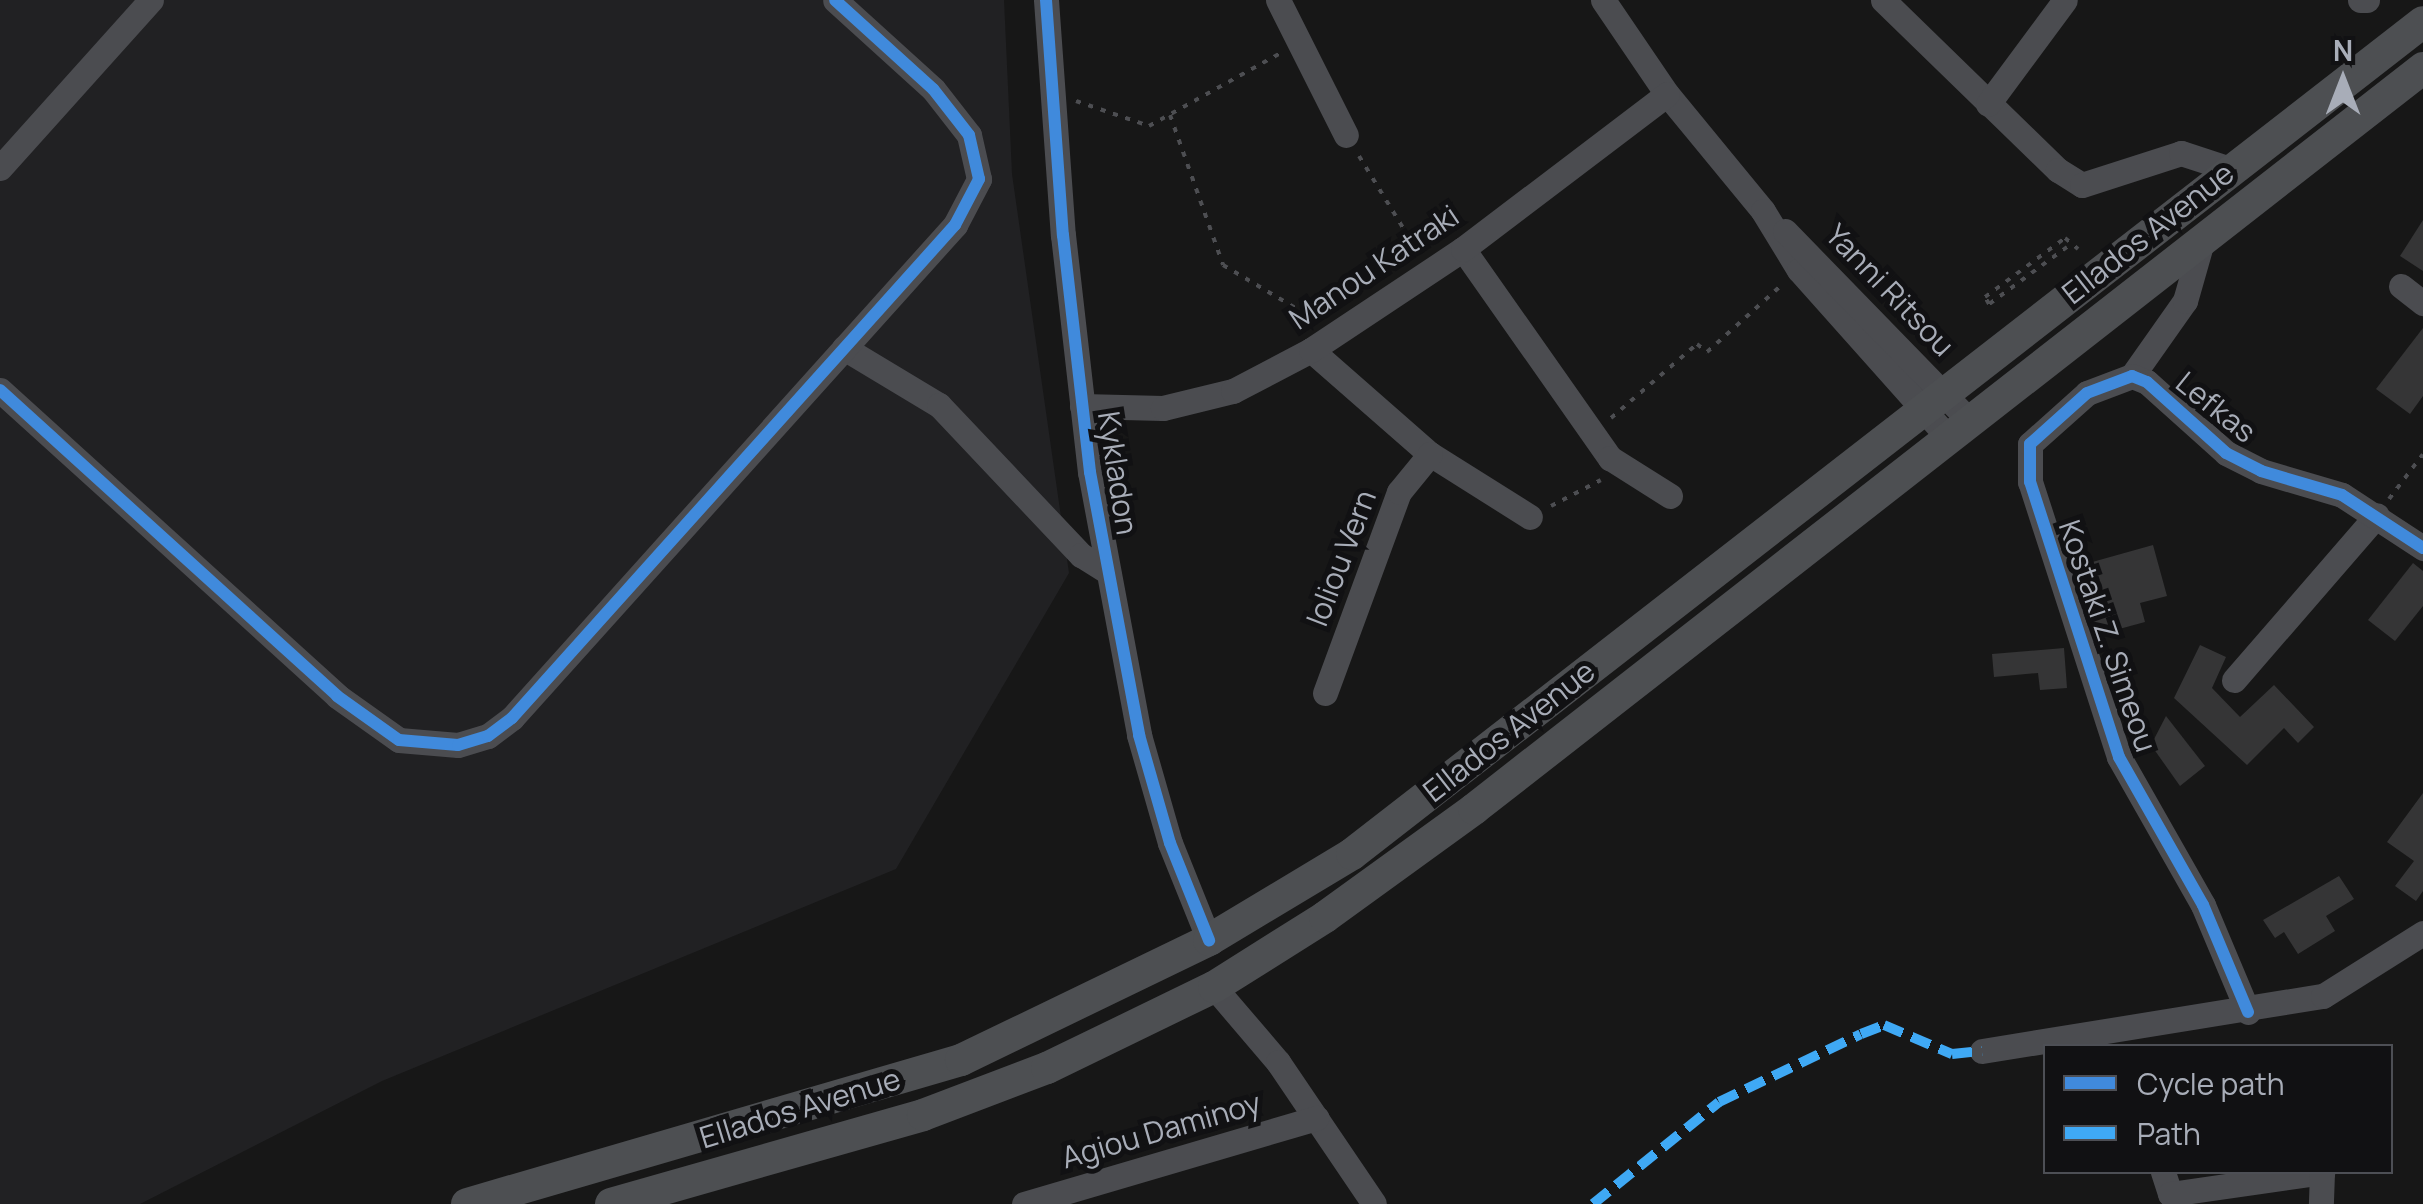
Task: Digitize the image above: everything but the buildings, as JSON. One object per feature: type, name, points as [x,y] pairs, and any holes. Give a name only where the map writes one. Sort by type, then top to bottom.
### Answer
[{"type":"main road","name":"Ellados Avenue","points":[[467,1204],[960,1060],[1209,940],[1352,854],[1932,399],[2423,22]]},
{"type":"main road","name":"Ellados Avenue","points":[[611,1204],[924,1116],[1046,1068],[1214,987],[1354,896],[2423,68]]},
{"type":"street","points":[[0,168],[151,0]]},
{"type":"street","points":[[0,390],[337,696],[399,740],[458,745],[488,736],[512,718],[955,225],[980,179],[970,135],[933,88],[835,0]]},
{"type":"street","name":"Kykladon","points":[[1046,0],[1082,406],[1108,572],[1139,735],[1170,843],[1209,940]]},
{"type":"street","points":[[1278,0],[1346,135]]},
{"type":"street","name":"Yanni Ritsou","points":[[1604,0],[1667,94],[1762,211],[1958,427]]},
{"type":"street","points":[[1882,0],[1988,104],[2082,185],[2181,154],[2230,169]]},
{"type":"street","points":[[1988,104],[2065,0]]},
{"type":"street","name":"Manou Katraki","points":[[1082,406],[1163,408],[1233,391],[1310,350],[1463,249],[1667,94]]},
{"type":"street","name":"Yanni Ritsou","points":[[1762,211],[1799,270],[1932,399]]},
{"type":"street","points":[[2132,376],[2184,302],[2203,238]]},
{"type":"street","points":[[1463,249],[1592,434],[1623,468],[1670,496]]},
{"type":"street","points":[[2401,286],[2423,303]]},
{"type":"street","points":[[844,348],[940,406],[1081,555],[1108,572]]},
{"type":"street","points":[[1310,350],[1430,454],[1530,518]]},
{"type":"street","name":"Lefkas","points":[[2038,432],[2087,393],[2132,376],[2148,382],[2226,453],[2377,515],[2423,548]]},
{"type":"street","name":"Kostaki Z. Simeou","points":[[2038,432],[2028,456],[2030,482],[2120,756],[2203,905],[2248,1012]]},
{"type":"street","name":"Ioliou Vern","points":[[1326,693],[1399,492],[1430,454]]},
{"type":"street","points":[[2234,680],[2377,515]]},
{"type":"street","points":[[1614,648],[1638,679]]},
{"type":"street","points":[[2060,1044],[2125,1039],[2323,996],[2423,932]]},
{"type":"street","points":[[1214,987],[1316,1118],[1374,1204]]},
{"type":"street","points":[[1982,1050],[2043,1045]]},
{"type":"street","name":"Agiou Daminoy","points":[[1024,1204],[1316,1118]]},
{"type":"street","points":[[2165,1174],[2170,1194],[2308,1174]]},
{"type":"street","points":[[2321,1204],[2322,1174]]},
{"type":"path","points":[[1053,94],[1149,126],[1300,42]]},
{"type":"path","points":[[1170,114],[1223,265],[1292,301],[1333,335]]},
{"type":"path","points":[[1346,135],[1429,271]]},
{"type":"path","points":[[2066,247],[1989,304],[1985,296],[2064,238],[2078,249]]},
{"type":"path","points":[[1592,434],[1696,344],[1708,352],[1799,270]]},
{"type":"path","points":[[2377,515],[2423,454]]},
{"type":"path","points":[[1530,518],[1623,468]]},
{"type":"shaded area","points":[[0,0],[1004,0],[1012,174],[1069,573],[896,869],[382,1081],[140,1204],[0,1204]]},
{"type":"marked path","points":[[1593,1204],[1719,1102],[1861,1034],[1884,1025],[1952,1054],[1982,1051]]},
{"type":"cycle path","points":[[0,390],[337,696],[399,740],[458,745],[488,736],[512,718],[955,225],[979,179],[969,135],[933,89],[835,0]]},
{"type":"cycle path","points":[[1046,0],[1063,235],[1090,472],[1139,735],[1170,843],[1209,940]]},
{"type":"cycle path","points":[[2248,1012],[2203,905],[2119,757],[2030,482],[2030,444],[2087,393],[2132,376],[2147,382],[2226,453],[2261,471],[2342,495],[2423,548]]}]
